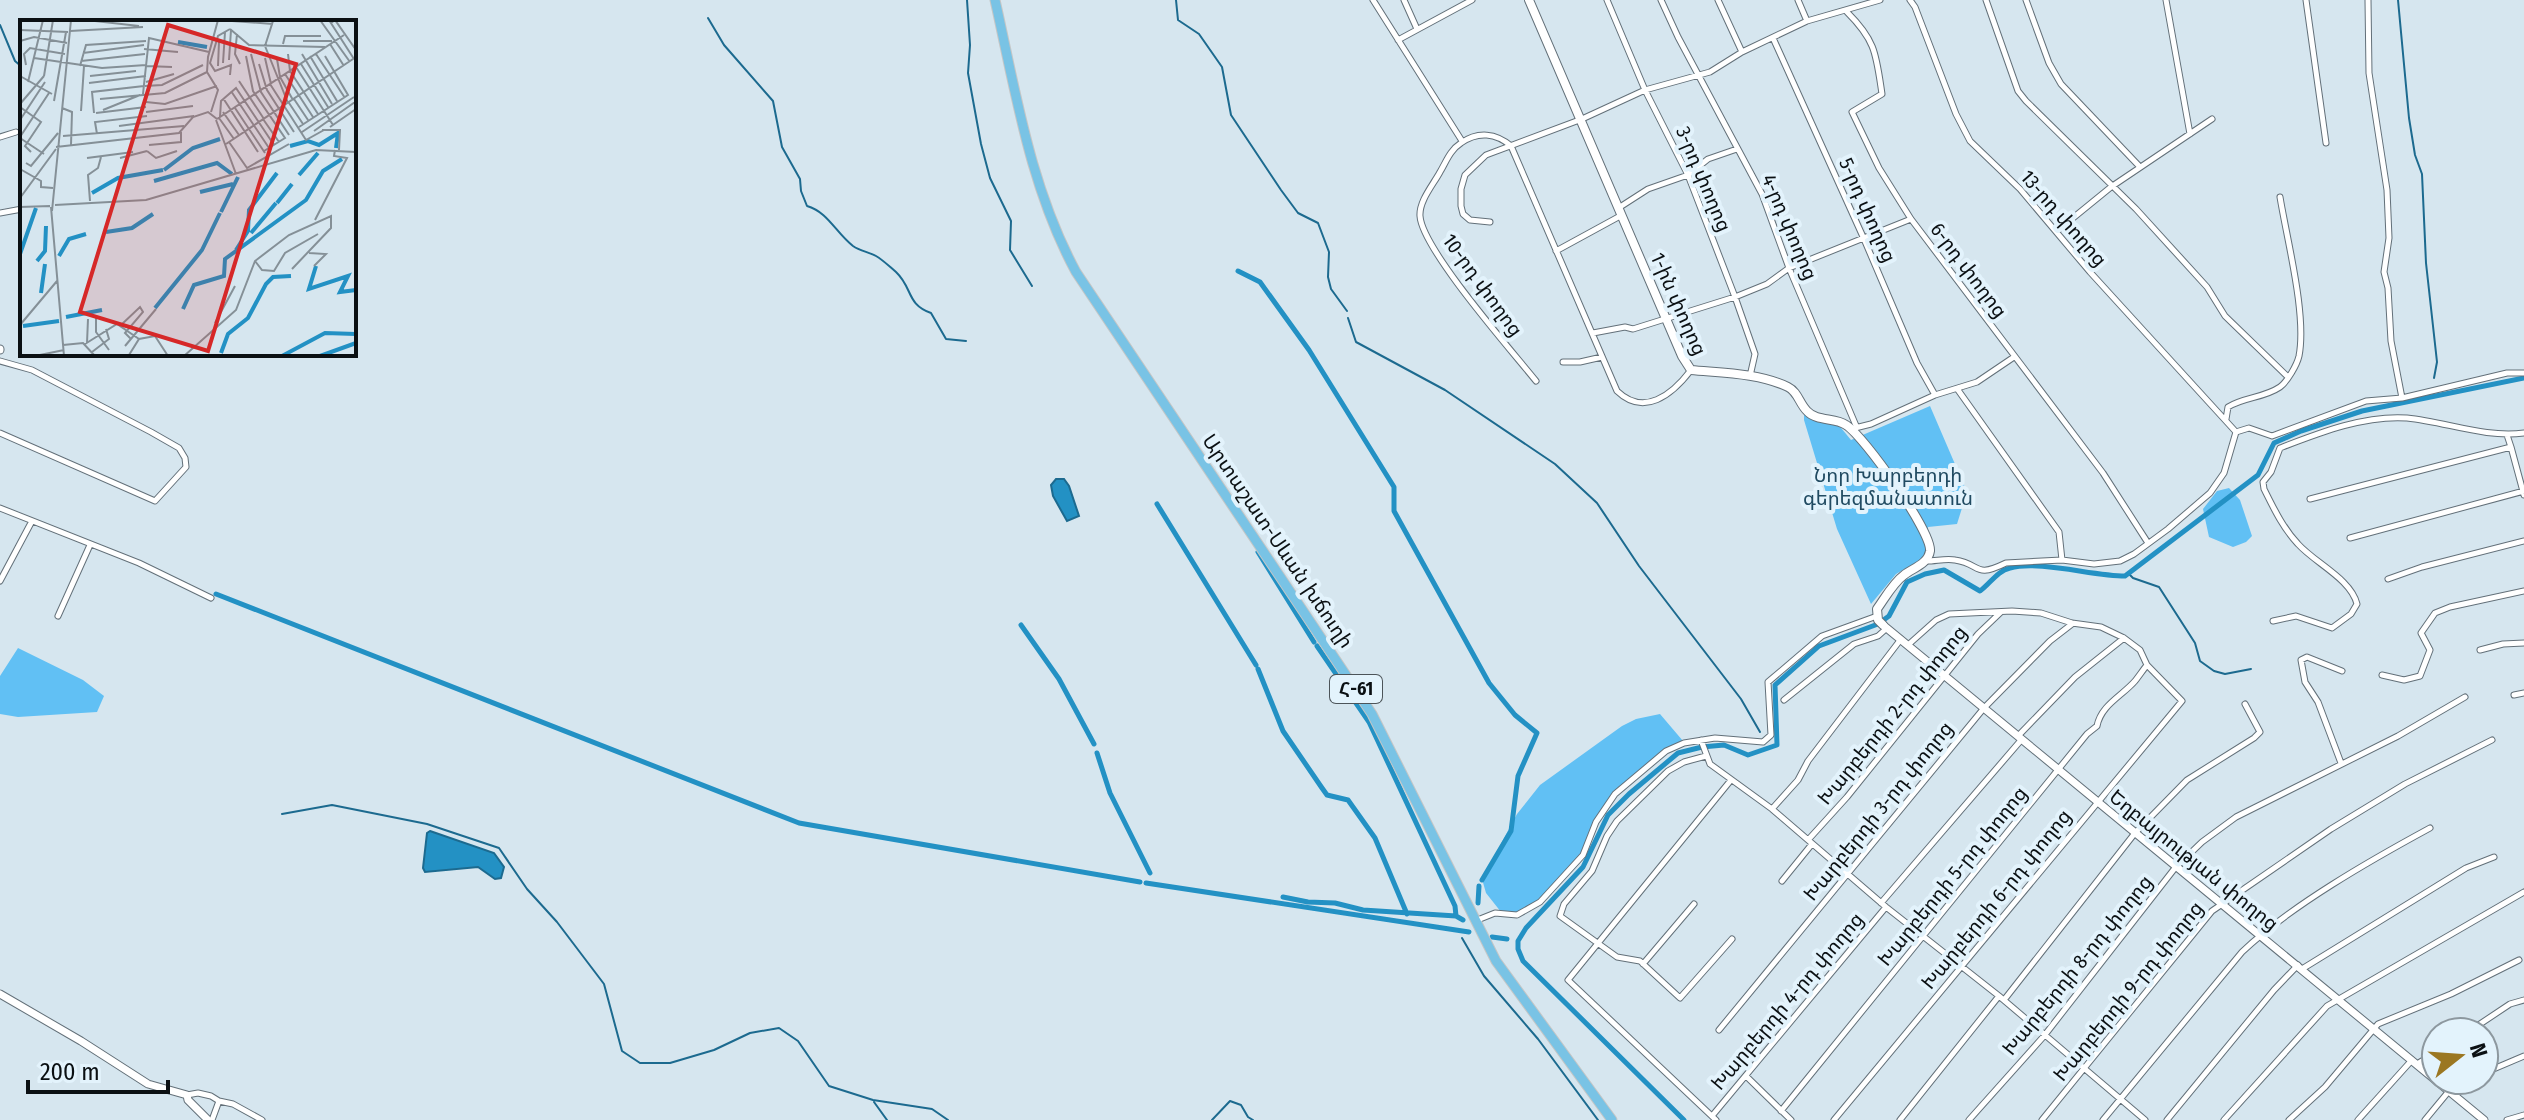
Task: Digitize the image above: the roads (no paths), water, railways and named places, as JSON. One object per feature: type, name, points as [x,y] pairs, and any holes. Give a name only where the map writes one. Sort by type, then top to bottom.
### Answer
[{"type":"main road","name":"Արտաշատ-Սևան խճուղի","points":[[995,0],[1035,176],[1066,255],[1372,714],[1475,921],[1510,981],[1612,1120]]},
{"type":"main road","name":"1-ին փողոց","points":[[1529,0],[1682,356],[1691,370],[1750,376],[1791,389],[1807,412],[1820,419],[1843,422],[1854,428]]},
{"type":"main road","points":[[1854,428],[1893,479],[1931,548],[1926,561],[1901,577],[1877,609],[1881,622]]},
{"type":"street","points":[[1373,0],[1462,141],[1493,134],[1511,146],[1617,391],[1627,401],[1642,404],[1666,396],[1681,384],[1691,370]]},
{"type":"street","points":[[1404,0],[1417,29]]},
{"type":"street","points":[[1398,40],[1472,0]]},
{"type":"street","name":"3-րդ փողոց","points":[[1607,0],[1645,90],[1688,175],[1735,297],[1755,354],[1750,376]]},
{"type":"street","name":"4-րդ փողոց","points":[[1661,0],[1697,75],[1762,194],[1854,428]]},
{"type":"street","points":[[1718,0],[1742,52]]},
{"type":"street","points":[[1798,0],[1807,21]]},
{"type":"street","points":[[1490,222],[1470,220],[1463,214],[1461,206],[1465,175],[1486,155],[1582,119],[1645,90],[1710,72],[1742,52],[1807,21],[1847,12],[1880,0]]},
{"type":"street","name":"13-րդ փողոց","points":[[1910,0],[1970,141],[2020,189],[2090,272],[2236,432]]},
{"type":"street","points":[[1986,0],[2018,91],[2026,101],[2174,249],[2207,287],[2225,316],[2288,377]]},
{"type":"street","points":[[2026,0],[2049,63],[2061,84],[2140,167]]},
{"type":"street","points":[[2166,0],[2190,134]]},
{"type":"street","points":[[2306,0],[2326,143]]},
{"type":"street","points":[[2368,0],[2369,73],[2387,190],[2389,238],[2384,272],[2391,341],[2402,398]]},
{"type":"street","name":"6-րդ փողոց","points":[[1847,12],[1871,40],[1882,94],[1852,112],[1879,168],[1911,219],[2103,473],[2148,543]]},
{"type":"street","name":"5-րդ փողոց","points":[[1773,38],[1917,363],[1935,395]]},
{"type":"street","points":[[2057,231],[2111,187],[2212,119]]},
{"type":"street","points":[[0,137],[16,132]]},
{"type":"street","name":"10-րդ փողոց","points":[[1462,141],[1451,151],[1419,215],[1456,282],[1536,381]]},
{"type":"street","points":[[1556,251],[1621,211],[1648,189],[1688,175],[1708,159],[1737,149]]},
{"type":"street","points":[[2226,420],[2228,407],[2282,386],[2299,358],[2299,328],[2280,197]]},
{"type":"street","points":[[0,213],[20,209]]},
{"type":"street","points":[[1593,333],[1625,327],[1633,329],[1735,297],[1767,284],[1789,268],[1911,219]]},
{"type":"street","points":[[1563,362],[1602,357]]},
{"type":"street","points":[[1854,428],[1935,395],[1977,382],[2014,357]]},
{"type":"street","points":[[0,361],[32,370],[151,432],[179,448],[186,467],[155,501],[0,433]]},
{"type":"street","points":[[1926,561],[1956,560],[1979,571],[1990,571],[2006,563],[2062,560],[2094,564],[2120,561],[2148,543],[2210,493],[2224,473],[2236,432],[2249,428],[2272,436],[2366,401],[2402,398],[2507,373],[2524,373]]},
{"type":"street","points":[[1958,390],[2059,532],[2062,560]]},
{"type":"street","points":[[2273,621],[2296,616],[2332,628],[2351,614],[2357,601],[2347,587],[2306,553],[2282,523],[2263,489],[2263,481],[2271,472],[2280,448],[2318,434],[2380,418],[2444,423],[2476,432],[2524,433]]},
{"type":"street","points":[[2350,538],[2524,493],[2507,435]]},
{"type":"street","points":[[2310,499],[2511,447]]},
{"type":"street","points":[[0,508],[139,563],[211,598]]},
{"type":"street","points":[[0,581],[32,521]]},
{"type":"street","points":[[2388,579],[2524,541]]},
{"type":"street","points":[[58,616],[90,545]]},
{"type":"street","points":[[2382,675],[2404,680],[2420,676],[2430,650],[2421,633],[2435,613],[2524,591]]},
{"type":"street","name":"Խարբերդի 2-րդ փողոց","points":[[1782,881],[1978,634],[2001,612]]},
{"type":"street","points":[[1908,645],[1936,620],[1949,614],[2041,613],[2072,623],[2101,627],[2124,638],[2140,650],[2147,665]]},
{"type":"street","points":[[1475,921],[1495,913],[1517,915],[1540,902],[1583,855],[1596,822],[1615,794],[1666,751],[1684,743],[1715,738],[1763,742],[1771,735],[1768,682],[1822,636],[1881,622],[1878,636],[1854,644],[1784,700]]},
{"type":"street","name":"Եղբայրության փողոց","points":[[1881,622],[2175,868],[2420,1067]]},
{"type":"street","name":"Խարբերդի 3-րդ փողոց","points":[[1719,1030],[1984,708],[2072,623]]},
{"type":"street","name":"Խարբերդի 4-րդ փողոց","points":[[1714,1118],[2020,738],[2075,677],[2124,638]]},
{"type":"street","points":[[1772,809],[1798,780],[1808,761],[1901,639]]},
{"type":"street","points":[[2480,650],[2524,643]]},
{"type":"street","points":[[2341,763],[2318,702],[2305,682],[2301,660],[2315,658],[2342,671]]},
{"type":"street","name":"Խարբերդի 5-րդ փողոց","points":[[1781,1111],[2087,734],[2097,726],[2106,708],[2147,665]]},
{"type":"street","name":"Խարբերդի 6-րդ փողոց","points":[[1834,1120],[2182,701],[2147,665]]},
{"type":"street","points":[[2514,695],[2524,693]]},
{"type":"street","name":"Խարբերդի 8-րդ փողոց","points":[[1969,1120],[2044,1036],[2175,868],[2202,842],[2236,817],[2398,736],[2465,697]]},
{"type":"street","points":[[1900,1120],[2135,833],[2187,780],[2260,732],[2245,704]]},
{"type":"street","points":[[1701,740],[1710,764],[1772,809],[2145,1120]]},
{"type":"street","name":"Խարբերդի 9-րդ փողոց","points":[[2042,1120],[2221,903],[2393,791],[2492,740]]},
{"type":"street","points":[[1706,756],[1684,762],[1668,771],[1624,813],[1607,836],[1592,871],[1564,904],[1560,916],[1617,957],[1640,961],[1680,998],[1732,939]]},
{"type":"street","points":[[1714,1118],[1568,980],[1731,780]]},
{"type":"street","points":[[2103,1120],[2242,952],[2260,935],[2430,828]]},
{"type":"street","points":[[2167,1120],[2274,990],[2300,967],[2466,868],[2494,857]]},
{"type":"street","points":[[2224,1120],[2327,1006],[2524,892]]},
{"type":"street","points":[[1643,964],[1694,904]]},
{"type":"street","points":[[2289,1120],[2325,1087],[2373,1028],[2519,960]]},
{"type":"street","points":[[0,994],[148,1084],[187,1095],[198,1093],[211,1096],[262,1120]]},
{"type":"street","points":[[2492,1016],[2510,1004],[2524,1000]]},
{"type":"street","points":[[2500,1066],[2524,1056]]},
{"type":"street","points":[[2358,1120],[2420,1059]]},
{"type":"street","points":[[1746,1076],[1791,1120]]},
{"type":"street","points":[[187,1095],[188,1100],[210,1120],[219,1101]]},
{"type":"street","points":[[2425,1120],[2445,1096]]},
{"type":"street","name":"Եղբայրության փողոց","points":[[2455,1096],[2484,1120]]},
{"type":"street","points":[[2507,1120],[2524,1115]]},
{"type":"waterway","points":[[967,0],[968,73],[981,144],[990,178],[1011,221],[1010,250],[1032,286]]},
{"type":"waterway","points":[[1176,0],[1178,20],[1199,34],[1222,67],[1231,115],[1298,213],[1318,223],[1329,252],[1331,289],[1347,311]]},
{"type":"waterway","points":[[2398,0],[2409,118],[2415,155],[2422,174],[2426,263],[2437,362],[2434,378]]},
{"type":"waterway","points":[[708,18],[724,45],[773,101],[782,147],[800,179],[807,206],[821,213],[853,246],[876,256],[896,272],[917,305],[931,313],[946,339],[966,341]]},
{"type":"waterway","points":[[0,25],[15,61],[20,65]]},
{"type":"waterway","points":[[1238,271],[1260,282],[1309,350],[1394,487],[1394,511],[1489,683],[1515,715],[1537,733],[1518,776],[1511,831],[1482,880]]},
{"type":"waterway","points":[[1348,318],[1356,342],[1445,390],[1555,464],[1597,503],[1639,566],[1741,699],[1760,732]]},
{"type":"waterway","points":[[1684,1120],[1523,961],[1518,949],[1518,941],[1526,928],[1583,867],[1608,815],[1629,794],[1678,753],[1724,745],[1748,755],[1777,745],[1775,685],[1819,646],[1878,624],[1889,616],[1907,582],[1944,570],[1980,591],[2001,572],[2022,566],[2125,576],[2258,475],[2274,443],[2362,411],[2524,378]]},
{"type":"waterway","points":[[1157,504],[1256,665]]},
{"type":"waterway","points":[[1258,552],[1314,642]]},
{"type":"waterway","points":[[2128,573],[2133,578],[2159,587],[2195,643],[2200,661],[2214,671],[2225,674],[2251,669]]},
{"type":"waterway","points":[[216,594],[799,823],[1140,882]]},
{"type":"waterway","points":[[1021,625],[1059,679],[1094,744]]},
{"type":"waterway","points":[[1317,646],[1369,722],[1455,906],[1456,916]]},
{"type":"waterway","points":[[1258,669],[1283,731],[1322,788],[1327,795],[1348,800],[1375,838],[1407,914]]},
{"type":"waterway","points":[[1097,753],[1110,793],[1150,873]]},
{"type":"waterway","points":[[282,814],[332,805],[427,824],[499,848],[527,889],[557,922],[604,984],[622,1051],[640,1063],[670,1063],[714,1050],[750,1033],[779,1028],[798,1041],[829,1086],[873,1100],[932,1109],[948,1120]]},
{"type":"waterway","points":[[1146,883],[1469,932]]},
{"type":"waterway","points":[[1478,903],[1479,886]]},
{"type":"waterway","points":[[1283,897],[1335,903],[1363,910],[1456,916],[1463,920]]},
{"type":"waterway","points":[[1492,937],[1507,939]]},
{"type":"waterway","points":[[1462,938],[1484,976],[1538,1039],[1598,1120]]},
{"type":"waterway","points":[[1212,1120],[1230,1101],[1241,1105],[1253,1120]]},
{"type":"waterway","points":[[874,1102],[887,1120]]},
{"type":"park label","name":"Նոր Խարբերդի գերեզմանատուն","points":[[1888,486]]}]
